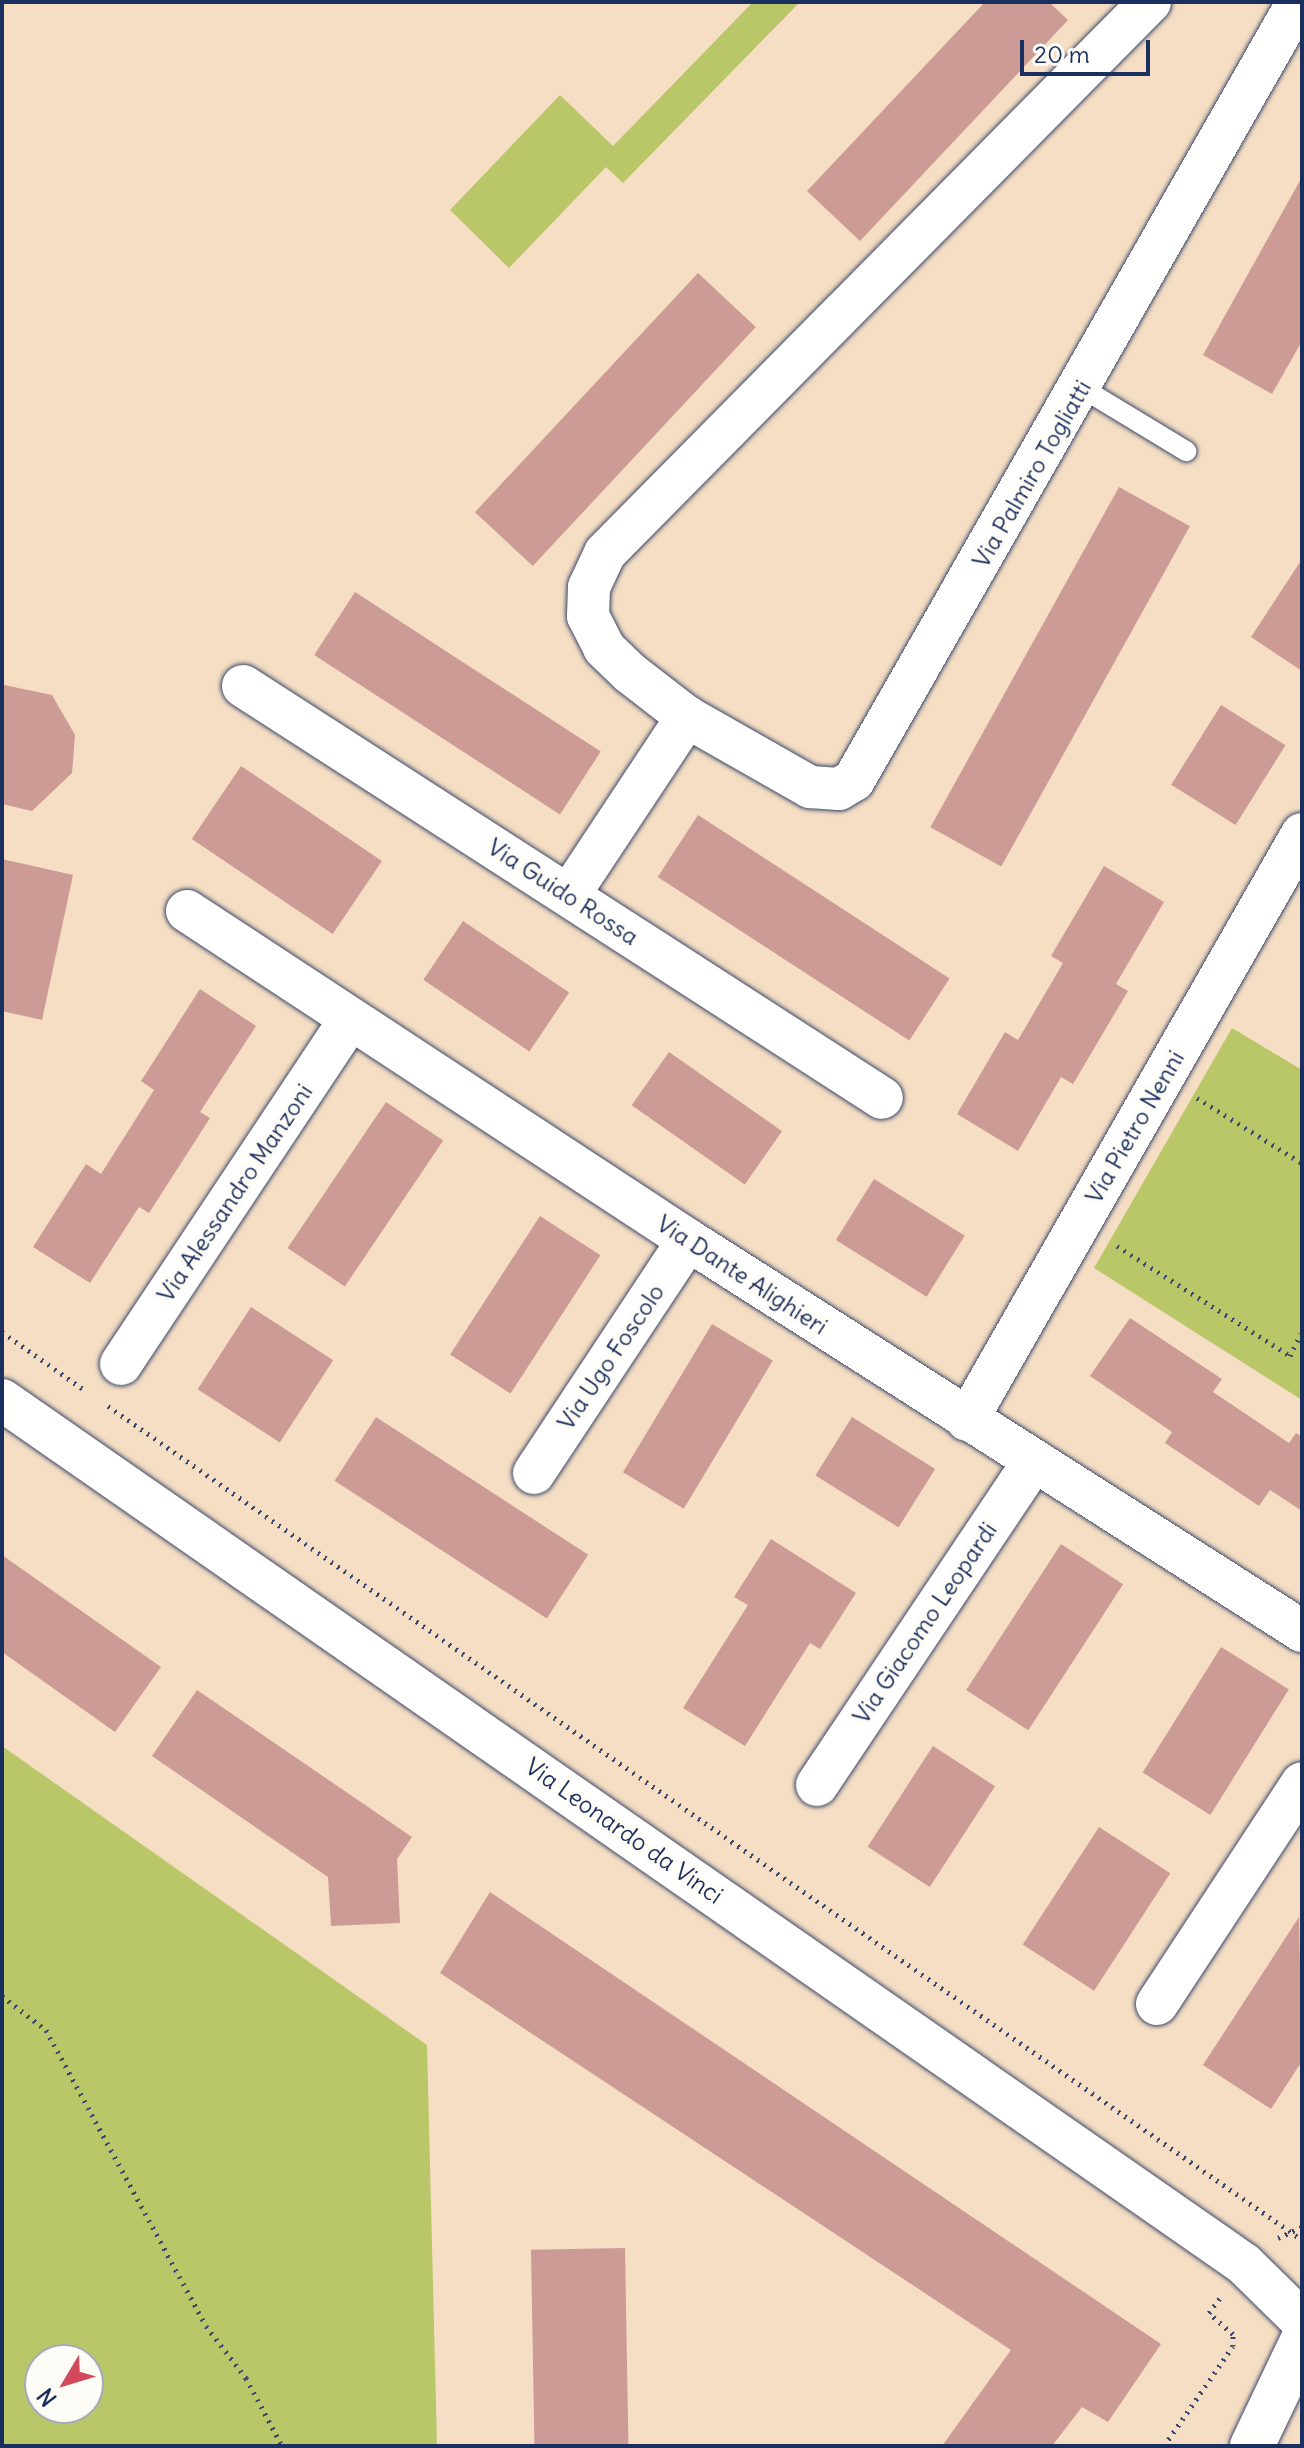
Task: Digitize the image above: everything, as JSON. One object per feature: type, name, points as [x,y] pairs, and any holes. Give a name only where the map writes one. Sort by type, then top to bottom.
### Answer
[{"type":"main road","points":[[1252,2446],[1302,2341]]},
{"type":"main road","points":[[1258,2446],[1302,2395]]},
{"type":"street","name":"Via Palmiro Togliatti","points":[[1150,2],[605,553],[589,587],[588,616],[604,648],[687,717],[810,787],[839,789],[854,780],[1082,388],[1298,2]]},
{"type":"street","name":"Via Guido Rossa","points":[[243,686],[882,1098]]},
{"type":"street","points":[[569,895],[687,717]]},
{"type":"street","name":"Via Pietro Nenni","points":[[967,1420],[1302,834]]},
{"type":"street","name":"Via Dante Alighieri","points":[[187,911],[349,1021],[688,1240],[1302,1631]]},
{"type":"street","name":"Via Alessandro Manzoni","points":[[121,1364],[349,1021]]},
{"type":"street","name":"Via Ugo Foscolo","points":[[534,1473],[688,1240]]},
{"type":"street","name":"Via Leonardo da Vinci","points":[[2,1400],[1244,2264]]},
{"type":"street","name":"Via Giacomo Leopardi","points":[[817,1785],[1033,1462]]},
{"type":"street","points":[[1157,2004],[1302,1783]]},
{"type":"street","points":[[1244,2264],[1302,2277]]},
{"type":"street","points":[[1244,2264],[1302,2321]]},
{"type":"lane","points":[[1082,388],[1186,451]]},
{"type":"path","points":[[1163,1077],[1302,1163]]},
{"type":"path","points":[[1080,1222],[1290,1356],[1302,1333]]},
{"type":"path","points":[[2,1332],[90,1394]]},
{"type":"path","points":[[103,1403],[1302,2240]]},
{"type":"path","points":[[2,1996],[46,2030],[206,2326],[246,2378],[282,2446]]},
{"type":"path","points":[[1164,2446],[1233,2346],[1233,2334],[1209,2313],[1264,2242],[1302,2227]]},
{"type":"green space","points":[[753,2],[800,2],[623,183],[606,167],[509,268],[450,210],[560,95],[613,146]]},
{"type":"green space","points":[[1232,1028],[1302,1070],[1302,1400],[1094,1268]]},
{"type":"green space","points":[[2,1746],[427,2045],[437,2446],[2,2446]]},
{"type":"building","points":[[985,2],[1049,2],[1068,20],[860,241],[807,191]]},
{"type":"building","points":[[1302,177],[1302,341],[1272,394],[1203,355]]},
{"type":"building","points":[[698,273],[756,327],[533,566],[475,512]]},
{"type":"building","points":[[1119,487],[1190,526],[1001,866],[930,827]]},
{"type":"building","points":[[1302,559],[1302,671],[1251,637]]},
{"type":"building","points":[[355,592],[601,752],[560,814],[314,655]]},
{"type":"building","points":[[4,685],[52,695],[75,735],[72,773],[32,811],[2,804]]},
{"type":"building","points":[[1221,705],[1285,745],[1236,825],[1171,785]]},
{"type":"building","points":[[241,766],[382,861],[333,934],[192,839]]},
{"type":"building","points":[[698,815],[950,978],[909,1040],[658,877]]},
{"type":"building","points":[[2,859],[73,875],[42,1020],[2,1011]]},
{"type":"building","points":[[1104,866],[1164,902],[1116,984],[1128,991],[1073,1084],[1061,1077],[1018,1151],[957,1114],[1005,1032],[1018,1040],[1063,963],[1051,956]]},
{"type":"building","points":[[463,921],[569,993],[529,1051],[423,980]]},
{"type":"building","points":[[200,989],[256,1026],[200,1112],[210,1118],[149,1213],[139,1207],[90,1283],[33,1247],[86,1164],[101,1174],[154,1090],[141,1081]]},
{"type":"building","points":[[669,1052],[782,1131],[745,1184],[632,1105]]},
{"type":"building","points":[[386,1102],[443,1141],[345,1286],[288,1248]]},
{"type":"building","points":[[874,1179],[965,1236],[927,1297],[836,1240]]},
{"type":"building","points":[[540,1216],[600,1255],[511,1394],[450,1354]]},
{"type":"building","points":[[251,1307],[333,1360],[280,1443],[198,1389]]},
{"type":"building","points":[[1130,1318],[1222,1379],[1213,1392],[1289,1443],[1296,1433],[1302,1437],[1302,1511],[1270,1490],[1259,1506],[1165,1443],[1172,1432],[1090,1376]]},
{"type":"building","points":[[712,1324],[773,1361],[684,1509],[623,1472]]},
{"type":"building","points":[[376,1417],[588,1555],[547,1619],[335,1481]]},
{"type":"building","points":[[852,1417],[935,1469],[899,1527],[815,1476]]},
{"type":"building","points":[[771,1539],[856,1593],[820,1649],[810,1643],[745,1746],[683,1708],[748,1605],[734,1597]]},
{"type":"building","points":[[1061,1544],[1123,1584],[1028,1730],[966,1690]]},
{"type":"building","points":[[2,1555],[161,1667],[115,1732],[2,1652]]},
{"type":"building","points":[[1221,1647],[1289,1689],[1210,1815],[1143,1773]]},
{"type":"building","points":[[197,1690],[412,1837],[397,1859],[400,1923],[331,1926],[328,1877],[152,1756]]},
{"type":"building","points":[[933,1746],[995,1786],[930,1887],[868,1847]]},
{"type":"building","points":[[1099,1827],[1170,1873],[1094,1991],[1023,1944]]},
{"type":"building","points":[[490,1892],[1161,2344],[1108,2422],[1082,2407],[1052,2446],[942,2446],[1011,2350],[440,1973]]},
{"type":"building","points":[[1299,1917],[1302,2061],[1271,2109],[1203,2065]]},
{"type":"building","points":[[625,2248],[628,2446],[534,2446],[531,2250]]}]
